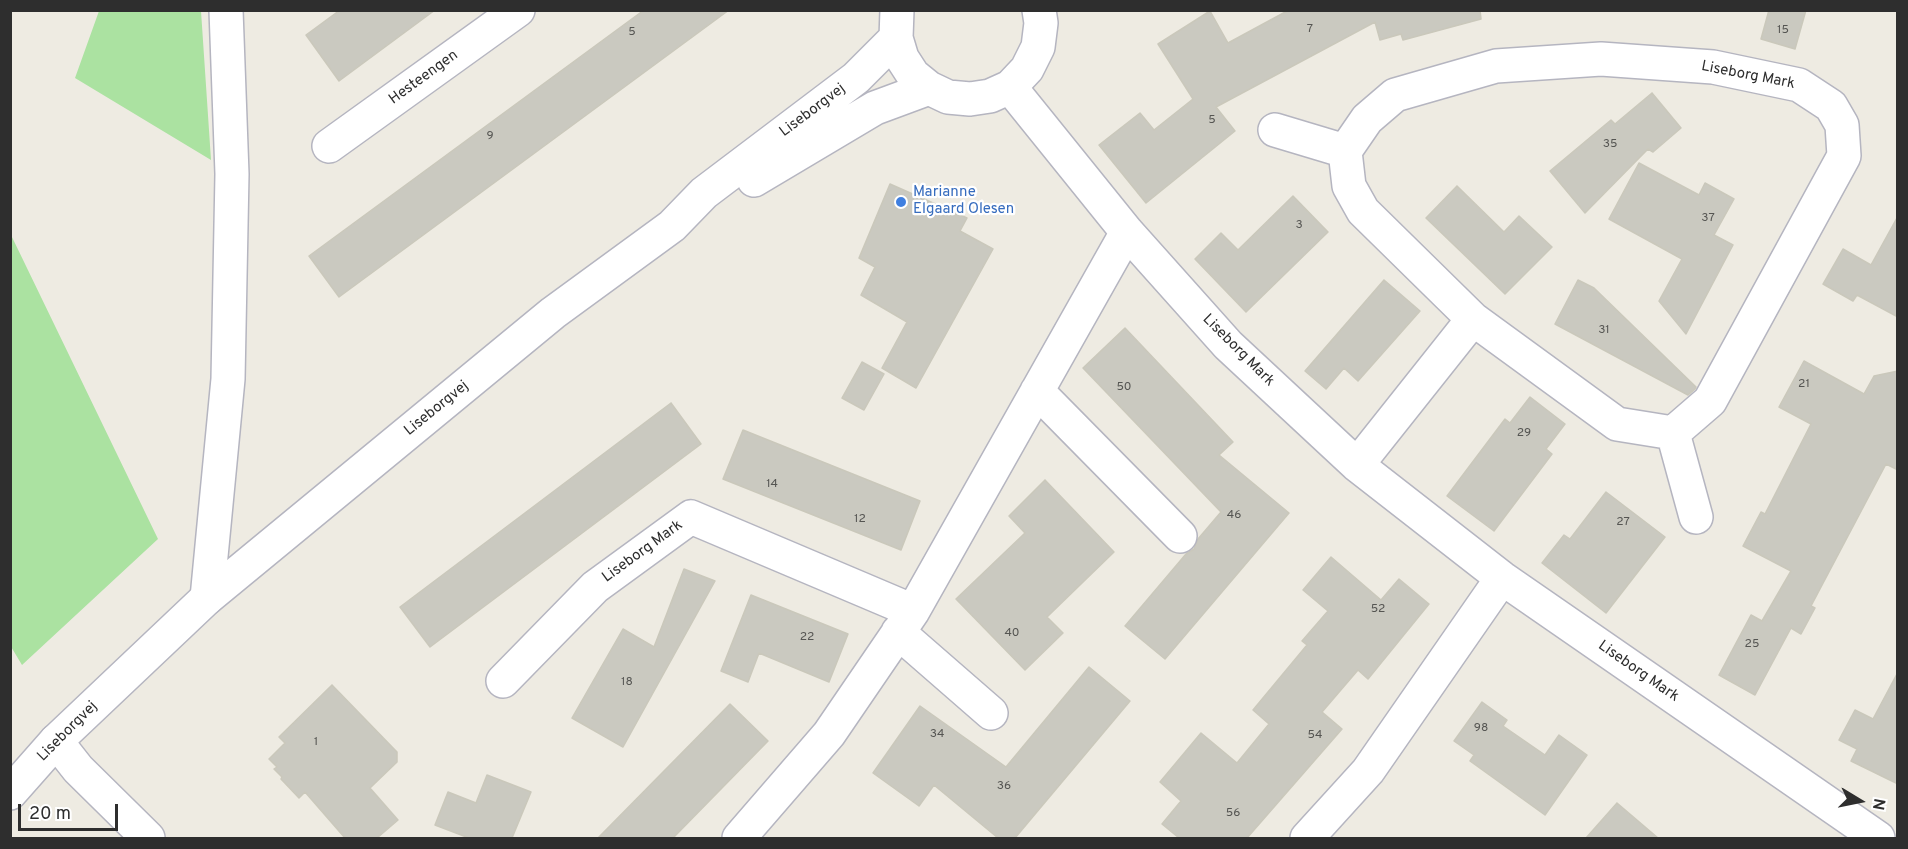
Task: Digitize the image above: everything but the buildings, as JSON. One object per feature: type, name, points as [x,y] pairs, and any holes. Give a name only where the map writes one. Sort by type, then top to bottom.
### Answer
[{"type":"street","points":[[207,598],[228,379],[232,174],[226,10]]},
{"type":"street","name":"Hesteengen","points":[[329,146],[518,10]]},
{"type":"street","points":[[897,24],[902,58],[913,75],[929,88],[948,97],[969,99],[990,96],[1010,87],[1027,69],[1038,47],[1045,14]]},
{"type":"street","name":"Liseborgvej","points":[[10,794],[56,741],[207,598],[553,313],[672,226],[704,193],[856,78],[897,24]]},
{"type":"street","name":"Liseborg Mark","points":[[1345,151],[1367,119],[1395,94],[1496,66],[1601,59],[1713,67],[1799,85],[1831,106],[1842,125],[1844,156],[1710,401],[1673,433]]},
{"type":"street","name":"Liseborg Mark","points":[[1010,87],[1126,232],[1228,345],[1356,465],[1502,578],[1878,838]]},
{"type":"street","name":"Liseborgvej","points":[[672,226],[714,206],[771,168],[875,108],[929,88]]},
{"type":"street","points":[[1275,130],[1345,151],[1349,186],[1363,212],[1473,319],[1617,424],[1673,433],[1696,518]]},
{"type":"street","points":[[740,838],[829,734],[905,622],[1126,232]]},
{"type":"street","points":[[1356,465],[1473,319]]},
{"type":"street","points":[[1037,391],[1180,536]]},
{"type":"street","name":"Liseborg Mark","points":[[502,681],[595,587],[691,517],[905,622],[991,712]]},
{"type":"street","points":[[1306,838],[1368,771],[1502,578]]},
{"type":"street","points":[[56,741],[78,769],[148,838]]},
{"type":"green space","points":[[99,11],[201,11],[211,160],[75,78]]},
{"type":"green space","points":[[11,235],[158,539],[22,665],[10,645]]},
{"type":"place","name":"Marianne Elgaard Olesen","points":[[901,202]]}]
